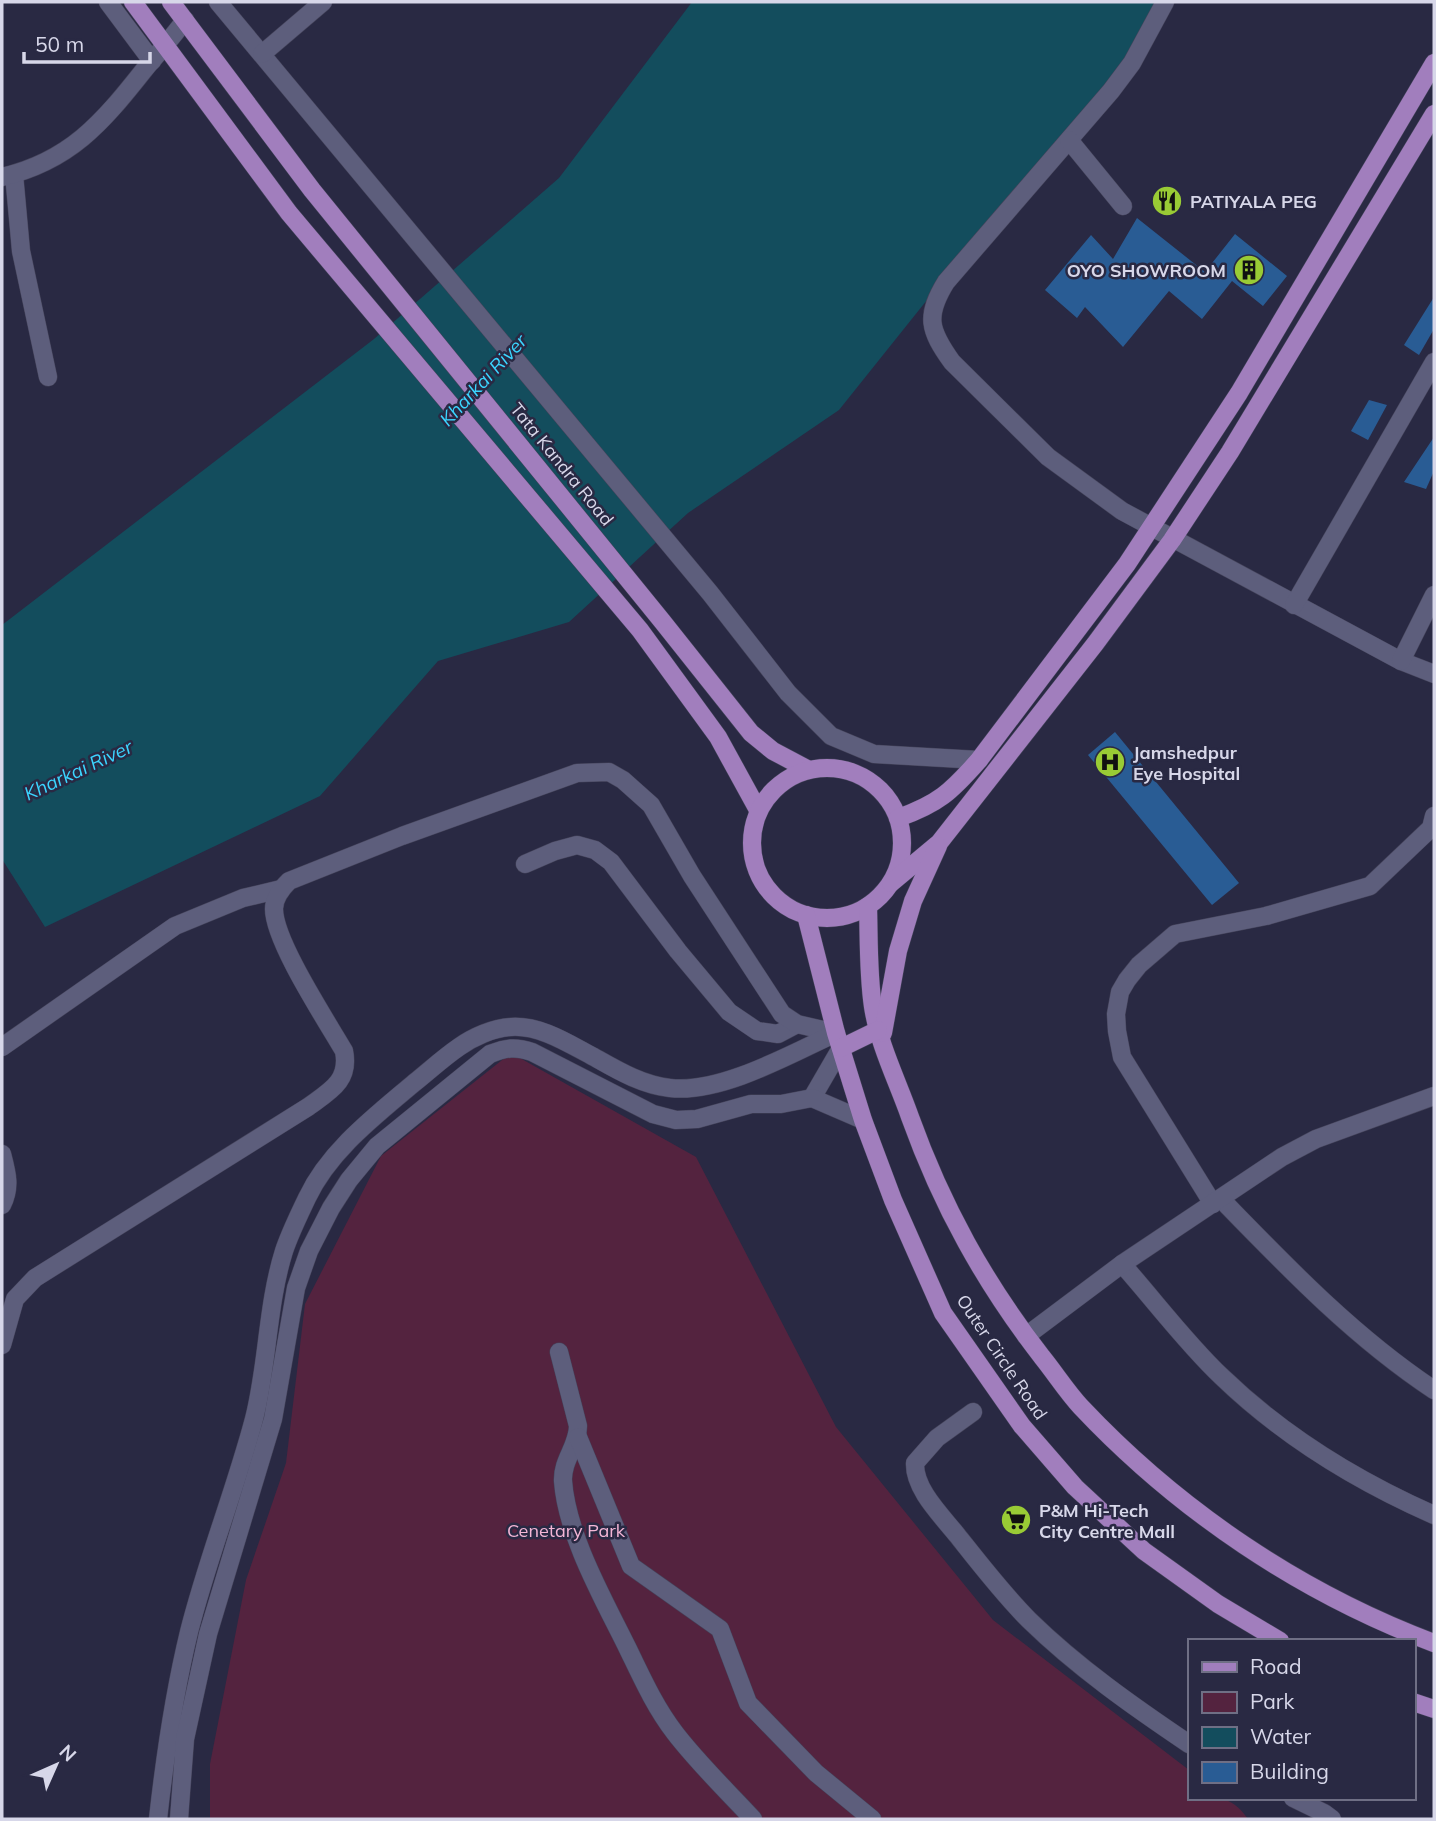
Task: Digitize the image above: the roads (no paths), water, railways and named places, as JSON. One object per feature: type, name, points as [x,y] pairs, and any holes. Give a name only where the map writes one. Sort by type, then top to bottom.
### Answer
[{"type":"main road","points":[[133,2],[289,213],[640,630],[718,737],[758,810]]},
{"type":"main road","name":"Tata Kandra Road","points":[[171,2],[312,190],[751,733],[773,751],[807,769]]},
{"type":"main road","points":[[898,818],[938,802],[957,786],[1127,564],[1239,393],[1429,83],[1434,63]]},
{"type":"main road","points":[[891,883],[900,862],[902,840],[898,818],[887,798],[865,778],[837,768],[807,769],[778,784],[758,810],[751,842],[758,874],[777,900],[806,915],[838,918],[868,906],[939,843],[1095,644],[1172,540],[1230,452],[1434,114]]},
{"type":"main road","points":[[880,1036],[898,951],[913,901],[939,843]]},
{"type":"main road","points":[[868,906],[870,978],[880,1036],[929,1170],[976,1264],[1026,1336],[1080,1406],[1144,1468],[1208,1519],[1260,1557],[1318,1592],[1390,1627],[1434,1643]]},
{"type":"main road","name":"Outer Circle Road","points":[[806,915],[863,1120],[893,1200],[943,1313],[1022,1426],[1074,1487],[1144,1551],[1218,1604],[1277,1639]]},
{"type":"main road","points":[[839,1041],[880,1036]]},
{"type":"main road","points":[[1415,1703],[1434,1709]]},
{"type":"street","points":[[108,2],[152,61]]},
{"type":"street","points":[[218,2],[710,593],[788,693],[831,736],[874,754],[979,760]]},
{"type":"street","points":[[262,54],[323,2]]},
{"type":"street","points":[[1165,2],[1132,63],[946,282],[933,303],[933,326],[940,345],[952,362],[1048,457],[1122,511],[1401,661],[1434,674]]},
{"type":"street","points":[[48,377],[8,176],[39,166],[70,149],[115,107],[166,47],[185,20]]},
{"type":"street","points":[[1069,140],[1123,206]]},
{"type":"street","points":[[1294,604],[1434,362]]},
{"type":"street","points":[[1401,661],[1434,596]]},
{"type":"street","points":[[2,1345],[15,1299],[35,1278],[334,1088],[347,1063],[344,1051],[283,944],[275,920],[274,906],[281,889],[289,881],[402,836],[578,773],[609,772],[631,786],[651,805],[692,876],[782,1014],[797,1024],[839,1041]]},
{"type":"street","points":[[1434,816],[1431,828],[1370,886],[1266,916],[1175,934],[1139,965],[1127,980],[1120,992],[1116,1014],[1122,1057],[1217,1201],[1304,1285],[1374,1345],[1434,1390]]},
{"type":"street","points":[[525,864],[577,845],[595,850],[611,862],[684,959],[729,1012],[757,1031],[778,1034],[797,1024]]},
{"type":"street","points":[[2,1047],[175,926],[210,909],[281,889]]},
{"type":"street","points":[[158,1819],[167,1736],[190,1630],[254,1420],[275,1287],[285,1250],[318,1177],[342,1148],[459,1047],[484,1034],[510,1027],[529,1028],[550,1034],[626,1075],[649,1084],[690,1089],[839,1041]]},
{"type":"street","points":[[812,1098],[839,1041]]},
{"type":"street","points":[[179,1819],[185,1738],[208,1634],[273,1419],[296,1288],[309,1251],[331,1208],[349,1180],[377,1146],[490,1054],[517,1047],[653,1114],[676,1120],[697,1119],[751,1104],[781,1104],[812,1098],[863,1120]]},
{"type":"street","points":[[706,1086],[713,1115]]},
{"type":"street","points":[[1026,1336],[1122,1264],[1282,1157],[1315,1139],[1434,1096]]},
{"type":"street","points":[[2,1154],[8,1177],[8,1191],[2,1205]]},
{"type":"street","points":[[1122,1264],[1218,1374],[1247,1400],[1332,1463],[1434,1515]]},
{"type":"street","points":[[559,1352],[578,1426],[578,1437],[631,1566],[720,1629],[748,1703],[816,1773],[872,1819]]},
{"type":"street","points":[[973,1412],[937,1438],[915,1463],[920,1484],[939,1513],[1004,1594],[1030,1620],[1084,1669],[1188,1743]]},
{"type":"street","points":[[578,1437],[563,1467],[563,1483],[569,1512],[593,1578],[659,1711],[676,1735],[753,1819]]},
{"type":"street","points":[[1297,1800],[1332,1819]]},
{"type":"water","name":"Kharkai River","points":[[692,2],[1159,2],[1130,60],[947,275],[839,410],[688,513],[569,622],[438,661],[320,796],[45,927],[2,859],[2,625],[374,339],[559,178]]},
{"type":"place","name":"PATIYALA PEG","points":[[1167,201]]},
{"type":"place","name":"OYO SHOWROOM","points":[[1249,270]]},
{"type":"place","name":"Jamshedpur Eye Hospital","points":[[1110,762]]},
{"type":"place","name":"P&M Hi-Tech City Centre Mall","points":[[1016,1520]]},
{"type":"park label","name":"Cenetary Park","points":[[566,1530]]}]
